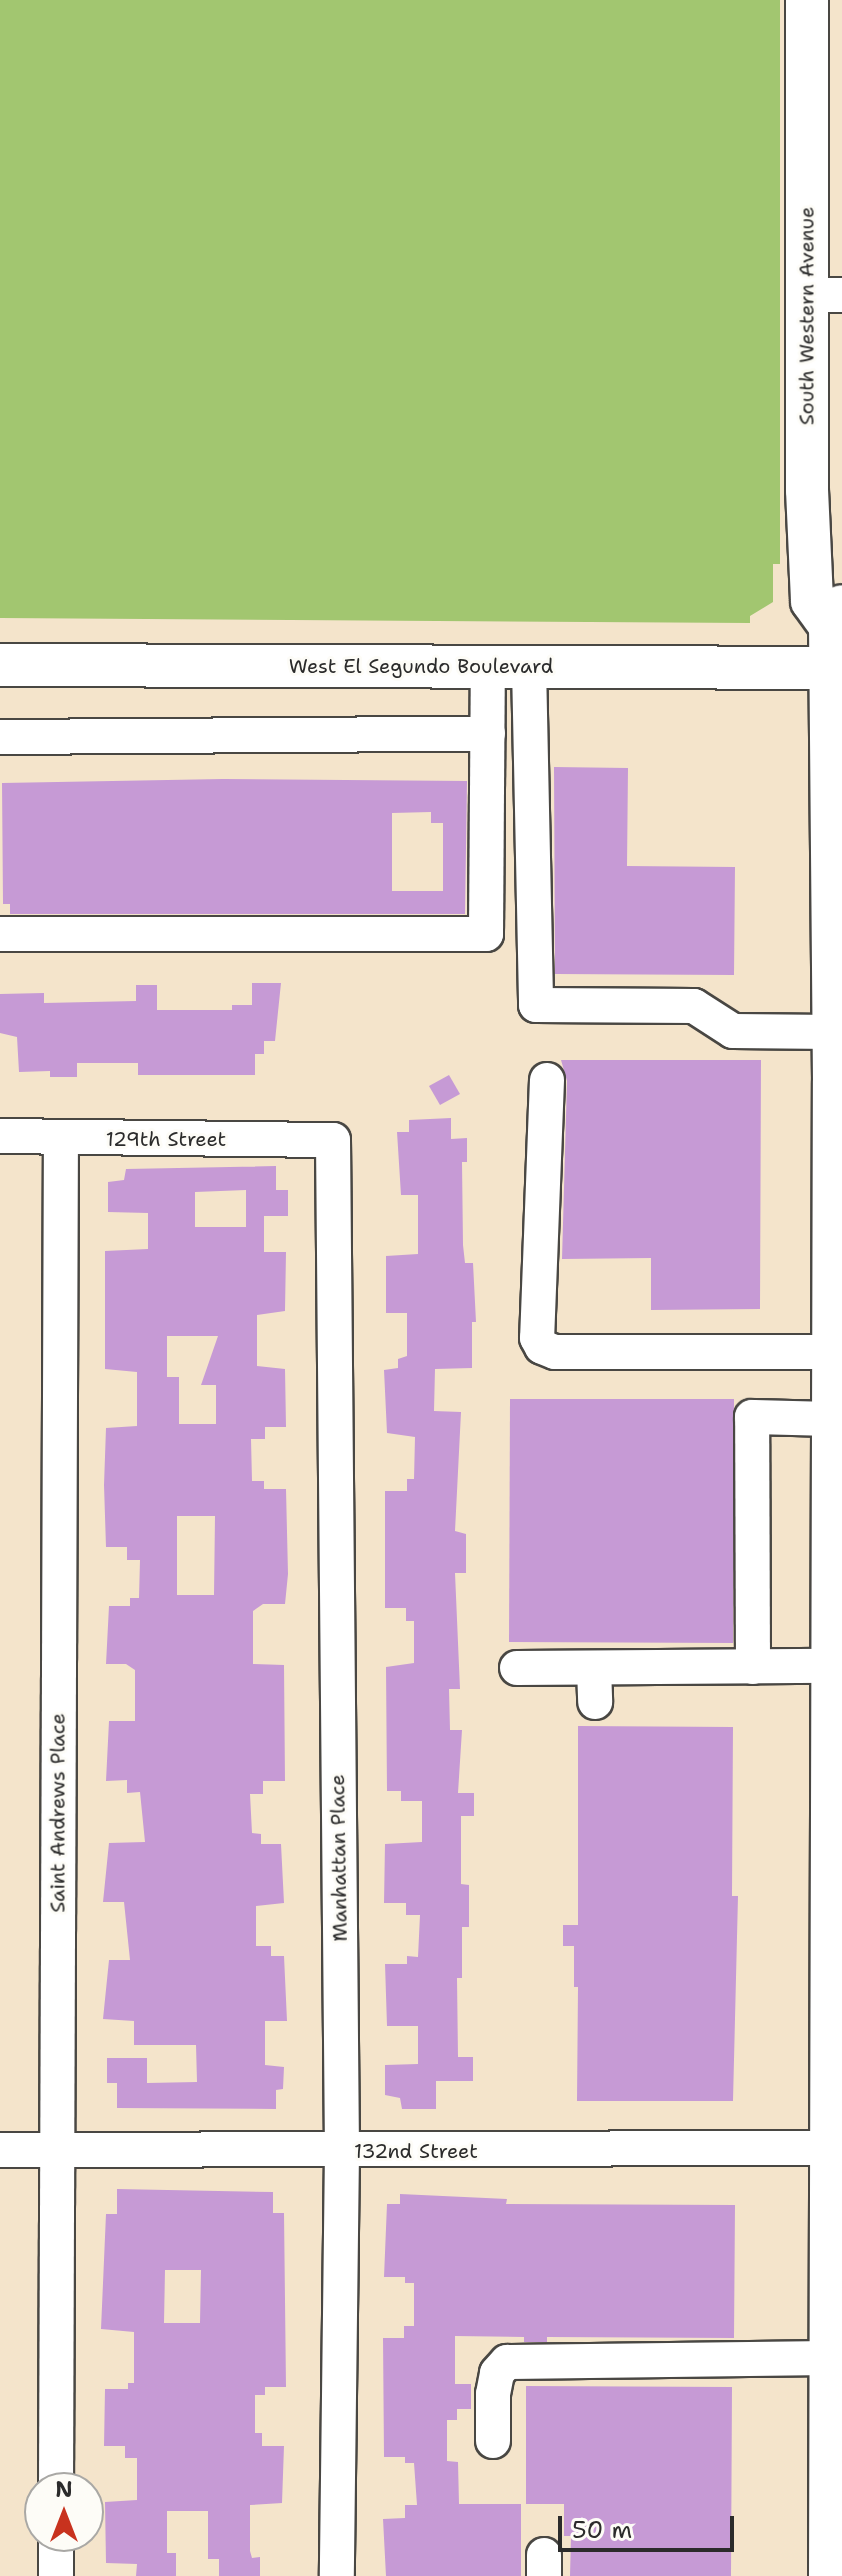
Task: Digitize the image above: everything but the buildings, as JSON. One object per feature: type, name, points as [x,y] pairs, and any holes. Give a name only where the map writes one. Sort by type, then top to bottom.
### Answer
[{"type":"main road","name":"South Western Avenue","points":[[807,0],[824,295],[812,601],[836,616],[837,668],[834,1032],[838,1081],[833,1352],[838,1506],[833,1666],[837,2148],[832,2358],[837,2508],[830,2576]]},
{"type":"main road","name":"West El Segundo Boulevard","points":[[0,665],[837,668]]},
{"type":"street","points":[[0,934],[486,934],[488,734],[509,666]]},
{"type":"street","points":[[509,666],[536,1005],[694,1006],[733,1031],[834,1032]]},
{"type":"street","points":[[0,737],[488,734]]},
{"type":"street","points":[[547,1080],[537,1338],[542,1347],[555,1352],[833,1352]]},
{"type":"street","name":"129th Street","points":[[0,1136],[333,1140]]},
{"type":"street","name":"Saint Andrews Place","points":[[56,2472],[61,1138]]},
{"type":"street","name":"Manhattan Place","points":[[333,1140],[342,2151],[337,2576]]},
{"type":"street","points":[[753,1667],[752,1417],[836,1409]]},
{"type":"street","points":[[517,1668],[833,1666]]},
{"type":"street","points":[[594,1668],[595,1702]]},
{"type":"street","name":"132nd Street","points":[[0,2150],[837,2148]]},
{"type":"street","points":[[493,2441],[493,2394],[497,2373],[507,2362],[832,2358]]},
{"type":"street","points":[[56,2552],[56,2576]]},
{"type":"green space","points":[[0,0],[780,0],[780,564],[773,564],[773,602],[750,616],[750,623],[0,618]]}]
